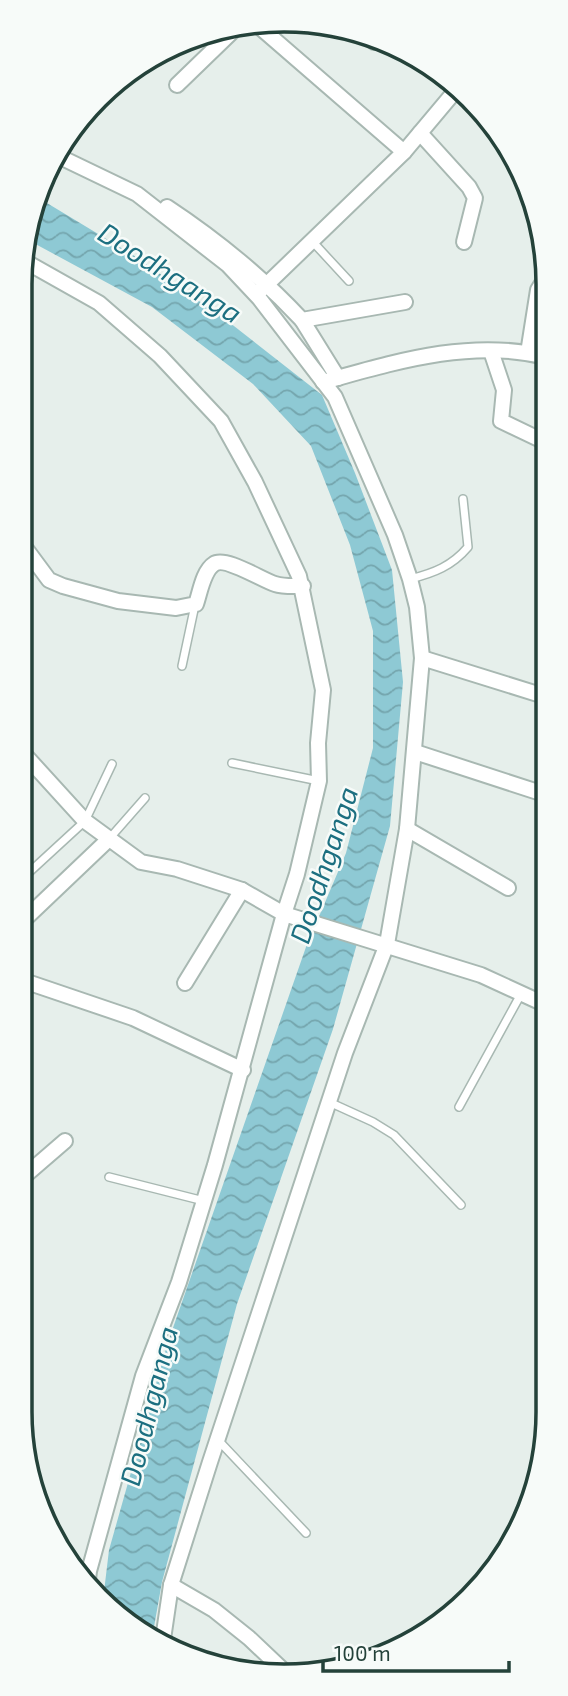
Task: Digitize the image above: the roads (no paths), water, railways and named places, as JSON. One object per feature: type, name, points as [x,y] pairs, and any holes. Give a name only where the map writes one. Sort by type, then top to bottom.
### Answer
[{"type":"street","points":[[266,32],[404,152]]},
{"type":"street","points":[[177,85],[225,38]]},
{"type":"street","points":[[256,295],[404,152],[451,96]]},
{"type":"street","points":[[419,133],[470,187],[475,198],[464,242]]},
{"type":"street","points":[[64,159],[161,203],[198,227],[267,283],[302,320],[338,378]]},
{"type":"street","points":[[137,194],[228,265],[256,295],[335,397],[395,535],[410,579],[417,607],[422,658],[407,829],[381,942],[171,1585],[164,1634]]},
{"type":"street","points":[[32,265],[99,303],[160,356],[221,421],[255,482],[303,586],[324,691],[318,743],[319,781],[297,874],[204,1201],[179,1282],[143,1376],[89,1572]]},
{"type":"street","points":[[302,320],[405,302]]},
{"type":"street","points":[[528,353],[536,317]]},
{"type":"street","points":[[323,382],[447,351],[536,355]]},
{"type":"street","points":[[491,351],[504,390],[501,421],[536,438]]},
{"type":"street","points":[[32,557],[49,580],[63,586],[118,601],[176,608],[196,604],[207,573],[211,566],[218,562],[228,563],[278,585],[303,586]]},
{"type":"street","points":[[422,658],[536,694]]},
{"type":"street","points":[[415,752],[536,791]]},
{"type":"street","points":[[32,774],[85,821],[141,862],[177,869],[242,890],[284,914],[481,975],[536,1000]]},
{"type":"street","points":[[407,829],[508,888]]},
{"type":"street","points":[[32,912],[109,839]]},
{"type":"street","points":[[186,983],[242,890]]},
{"type":"street","points":[[32,984],[133,1018],[243,1070]]},
{"type":"street","points":[[32,1170],[65,1141]]},
{"type":"street","points":[[171,1585],[215,1610],[277,1664]]},
{"type":"lane","points":[[312,241],[349,281]]},
{"type":"lane","points":[[410,579],[451,564],[468,547],[463,499]]},
{"type":"lane","points":[[182,666],[196,604]]},
{"type":"lane","points":[[232,763],[319,781]]},
{"type":"lane","points":[[32,870],[85,821],[113,764]]},
{"type":"lane","points":[[109,839],[145,798]]},
{"type":"lane","points":[[459,1107],[521,993]]},
{"type":"lane","points":[[328,1102],[373,1122],[394,1135],[461,1205]]},
{"type":"lane","points":[[109,1177],[204,1201]]},
{"type":"lane","points":[[217,1440],[306,1533]]},
{"type":"water","points":[[45,202],[133,255],[225,319],[322,395],[392,570],[403,682],[390,826],[333,1029],[237,1304],[162,1582],[154,1628],[104,1590],[109,1550],[167,1345],[306,947],[346,853],[373,748],[373,631],[350,545],[311,446],[253,384],[152,307],[35,244]]},
{"type":"water label","name":"Doodhganga","points":[[170,273]]},
{"type":"water label","name":"Doodhganga","points":[[324,865]]},
{"type":"water label","name":"Doodhganga","points":[[149,1406]]}]
